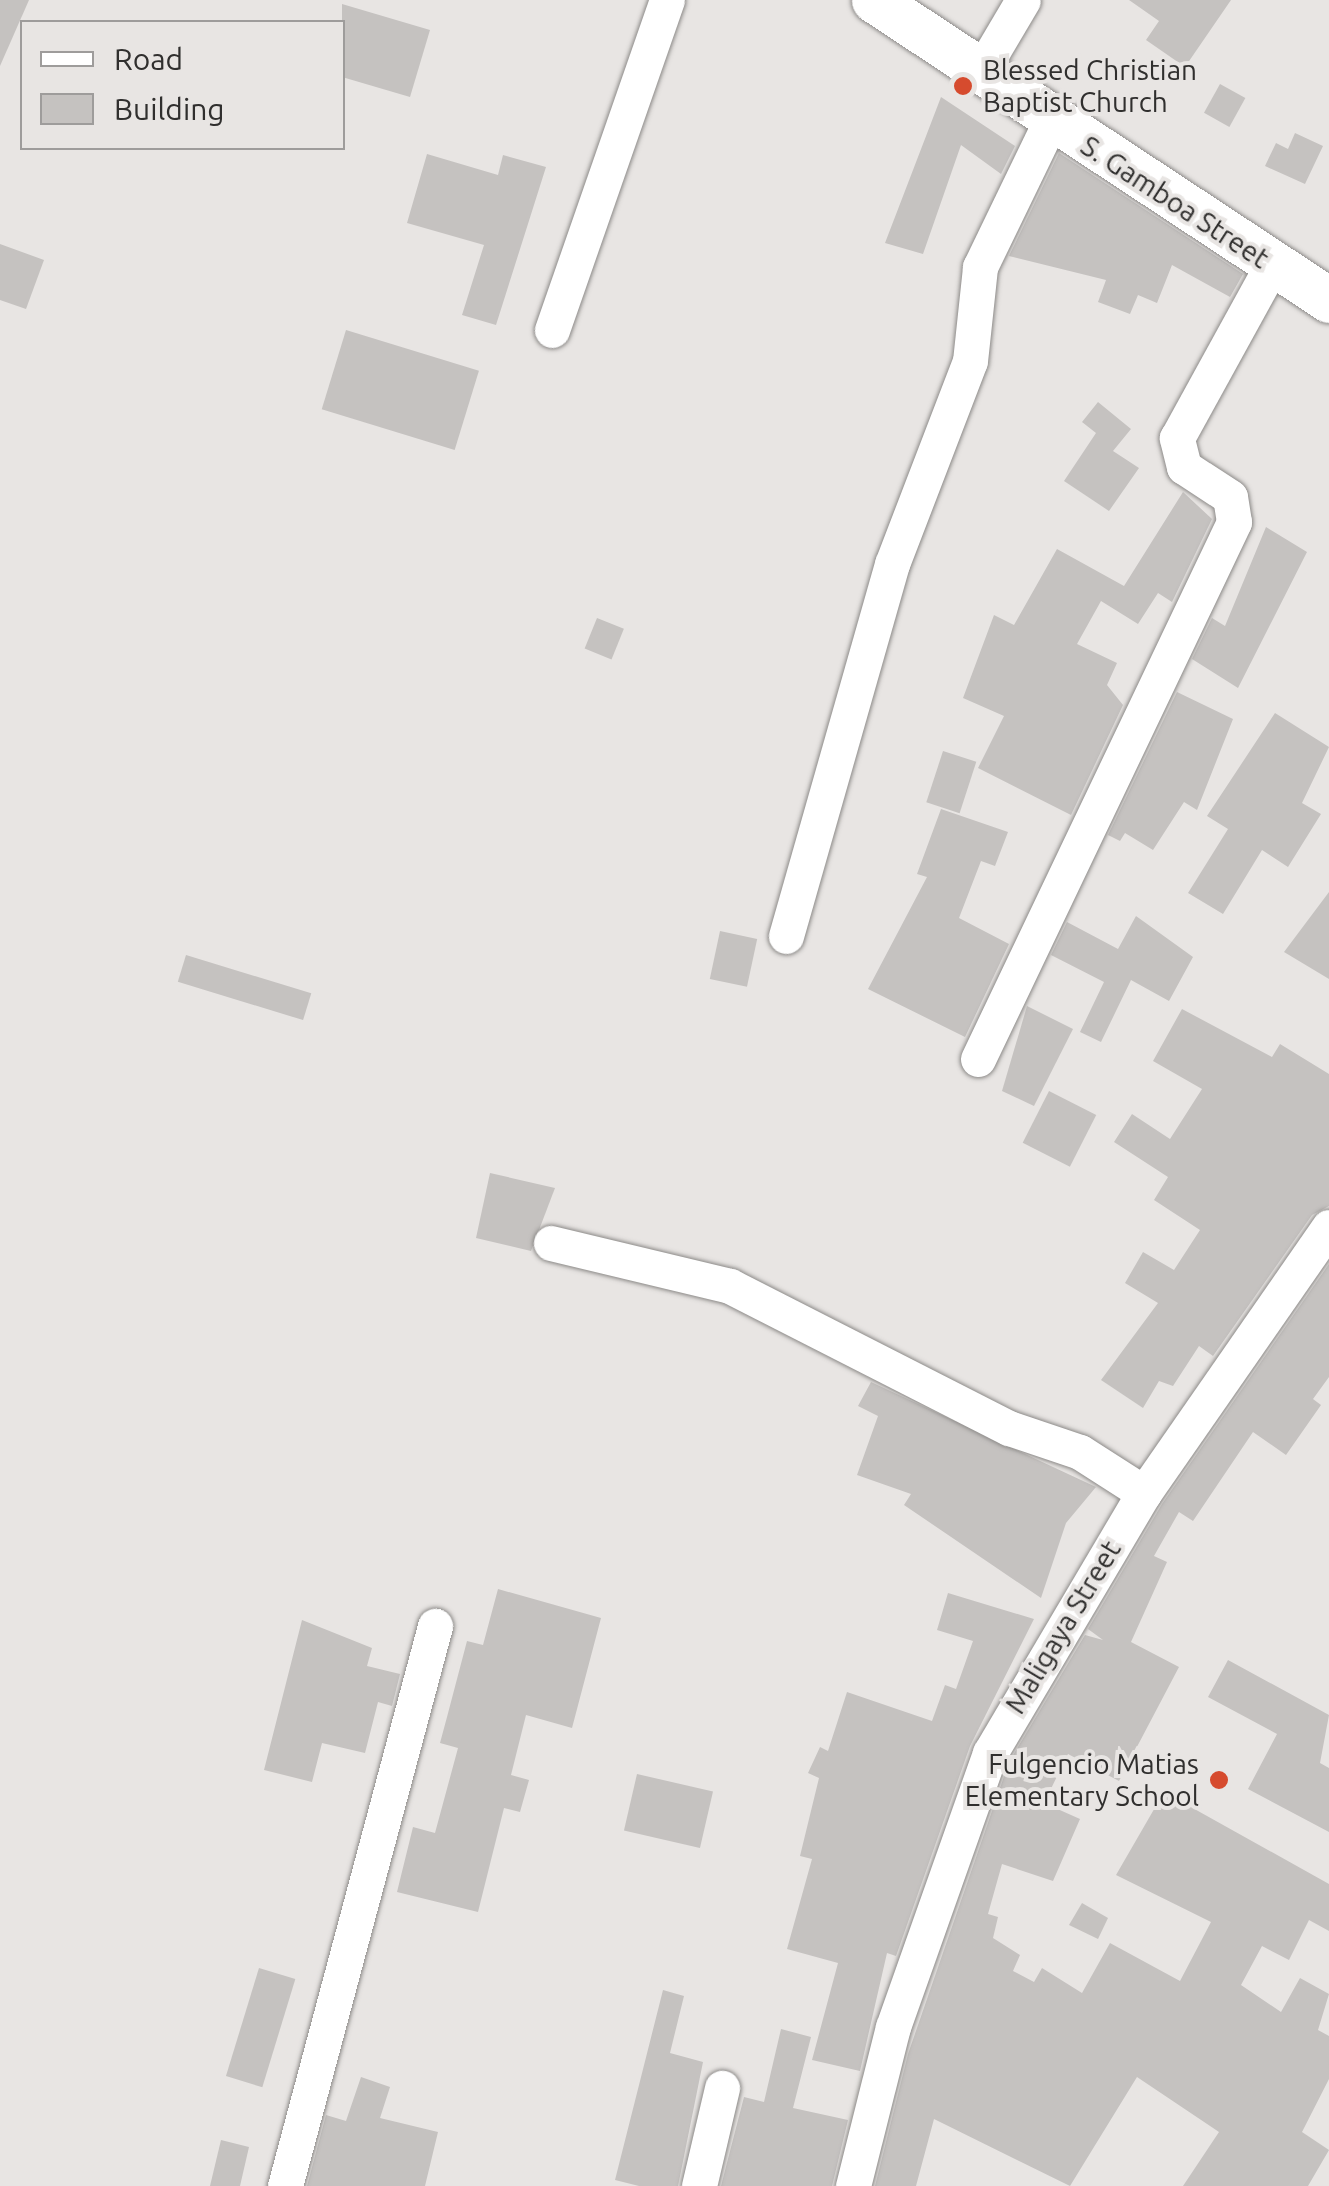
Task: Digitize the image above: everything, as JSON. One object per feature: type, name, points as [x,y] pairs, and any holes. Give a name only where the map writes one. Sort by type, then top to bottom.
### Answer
[{"type":"main road","name":"S. Gamboa Street","points":[[874,0],[1050,122],[1329,300]]},
{"type":"street","points":[[552,330],[667,0]]},
{"type":"street","points":[[981,71],[1023,0]]},
{"type":"street","points":[[786,936],[892,564],[970,360],[980,267],[1050,122]]},
{"type":"street","points":[[978,1059],[1234,522],[1230,497],[1184,467],[1177,438],[1272,264]]},
{"type":"street","name":"Maligaya Street","points":[[853,2186],[893,2026],[990,1753],[1144,1492],[1329,1227]]},
{"type":"street","points":[[551,1243],[730,1286],[997,1422],[1080,1452],[1144,1492]]},
{"type":"street","points":[[285,2186],[435,1626]]},
{"type":"street","points":[[698,2186],[722,2088]]},
{"type":"building","points":[[0,0],[29,0],[20,20],[0,66]]},
{"type":"building","points":[[1129,0],[1231,0],[1185,67],[1146,40],[1159,21]]},
{"type":"building","points":[[342,4],[430,30],[410,97],[345,78]]},
{"type":"building","points":[[1220,84],[1245,98],[1229,127],[1204,113]]},
{"type":"building","points":[[941,97],[1015,146],[1001,174],[961,145],[923,254],[885,243]]},
{"type":"building","points":[[1295,133],[1323,146],[1305,184],[1265,166],[1276,143],[1288,149]]},
{"type":"building","points":[[1059,153],[1243,274],[1230,297],[1172,265],[1157,303],[1138,295],[1130,314],[1098,302],[1106,280],[1009,256]]},
{"type":"building","points":[[427,154],[498,175],[503,155],[546,167],[496,325],[462,315],[484,245],[407,223]]},
{"type":"building","points":[[0,244],[44,260],[26,309],[0,300]]},
{"type":"building","points":[[346,330],[479,371],[455,450],[322,409]]},
{"type":"building","points":[[1098,402],[1131,429],[1113,451],[1139,468],[1109,511],[1064,481],[1096,433],[1082,422]]},
{"type":"building","points":[[1183,492],[1212,519],[1172,602],[1158,593],[1138,624],[1101,601],[1077,644],[1117,663],[1107,685],[1123,705],[1071,815],[978,768],[1004,716],[963,698],[994,615],[1014,625],[1057,549],[1124,586]]},
{"type":"building","points":[[1266,527],[1307,552],[1238,688],[1192,659],[1212,618],[1225,626]]},
{"type":"building","points":[[597,618],[624,629],[612,659],[585,649]]},
{"type":"building","points":[[1177,692],[1233,719],[1197,810],[1184,802],[1153,850],[1125,833],[1120,841],[1108,835]]},
{"type":"building","points":[[1275,713],[1329,747],[1302,803],[1321,814],[1288,867],[1262,850],[1223,914],[1188,893],[1228,829],[1207,816]]},
{"type":"building","points":[[943,751],[976,762],[960,813],[926,802]]},
{"type":"building","points":[[941,809],[1008,832],[995,866],[981,861],[959,918],[1009,944],[965,1037],[868,989],[927,877],[917,874]]},
{"type":"building","points":[[1329,892],[1329,979],[1284,952]]},
{"type":"building","points":[[1136,916],[1193,957],[1169,1001],[1131,980],[1101,1042],[1080,1032],[1104,982],[1051,955],[1067,922],[1118,949]]},
{"type":"building","points":[[720,931],[757,939],[747,987],[710,979]]},
{"type":"building","points":[[186,955],[311,993],[303,1020],[178,982]]},
{"type":"building","points":[[1027,1006],[1073,1029],[1034,1106],[1002,1091]]},
{"type":"building","points":[[1182,1009],[1272,1057],[1280,1044],[1329,1074],[1329,1206],[1312,1215],[1213,1356],[1199,1346],[1173,1386],[1159,1381],[1143,1408],[1101,1380],[1158,1303],[1125,1283],[1143,1252],[1174,1270],[1200,1230],[1154,1200],[1168,1177],[1114,1142],[1132,1114],[1170,1139],[1202,1089],[1153,1061]]},
{"type":"building","points":[[1049,1091],[1096,1115],[1070,1167],[1023,1143]]},
{"type":"building","points":[[490,1173],[555,1188],[531,1251],[476,1238]]},
{"type":"building","points":[[1329,1264],[1329,1377],[1313,1399],[1321,1405],[1286,1455],[1253,1432],[1193,1521],[1179,1512],[1154,1556],[1167,1562],[1131,1642],[1179,1667],[1119,1781],[1068,1754],[1044,1803],[1080,1819],[1053,1881],[1002,1864],[988,1914],[998,1917],[993,1938],[1020,1955],[1013,1971],[1034,1982],[1042,1968],[1082,1993],[1110,1943],[1180,1981],[1211,1922],[1116,1875],[1164,1792],[1329,1884],[1329,1931],[1309,1920],[1289,1960],[1262,1946],[1241,1985],[1281,2012],[1300,1978],[1329,1994],[1318,2030],[1329,2036],[1329,2079],[1302,2132],[1329,2150],[1308,2186],[1183,2186],[1219,2132],[1137,2077],[1070,2186],[934,2119],[916,2186],[875,2186],[908,2054],[1009,1762],[1085,1635],[1103,1640],[1088,1629],[1162,1504]]},
{"type":"building","points":[[871,1382],[1096,1487],[1066,1523],[1041,1598],[904,1505],[911,1494],[857,1475],[878,1416],[858,1406]]},
{"type":"building","points":[[498,1589],[601,1618],[572,1728],[526,1715],[511,1775],[529,1780],[520,1812],[504,1808],[478,1912],[397,1892],[413,1827],[435,1833],[458,1748],[440,1743],[467,1641],[483,1645]]},
{"type":"building","points":[[948,1593],[1034,1619],[970,1746],[896,1956],[887,1953],[860,2071],[812,2060],[838,1963],[787,1949],[812,1859],[800,1856],[819,1778],[808,1773],[820,1747],[828,1751],[847,1692],[932,1721],[945,1685],[956,1689],[973,1641],[937,1630]]},
{"type":"building","points":[[302,1620],[372,1648],[367,1666],[400,1674],[392,1706],[378,1702],[365,1753],[322,1743],[312,1782],[264,1770]]},
{"type":"building","points":[[1228,1660],[1329,1715],[1320,1763],[1329,1768],[1329,1832],[1248,1789],[1277,1734],[1208,1697]]},
{"type":"building","points":[[637,1774],[713,1792],[700,1848],[624,1831]]},
{"type":"building","points":[[1082,1903],[1108,1918],[1098,1939],[1069,1925]]},
{"type":"building","points":[[259,1968],[295,1979],[262,2087],[226,2076]]},
{"type":"building","points":[[663,1990],[684,1996],[670,2053],[703,2062],[678,2186],[639,2186],[615,2180]]},
{"type":"building","points":[[781,2029],[811,2037],[793,2108],[848,2120],[832,2186],[721,2186],[744,2097],[764,2102]]},
{"type":"building","points":[[361,2077],[390,2087],[380,2118],[438,2132],[425,2186],[307,2186],[326,2115],[346,2121]]},
{"type":"building","points":[[221,2140],[249,2147],[240,2186],[210,2186]]},
{"type":"place","name":"Blessed Christian Baptist Church","points":[[963,86]]},
{"type":"place","name":"Fulgencio Matias Elementary School","points":[[1219,1780]]}]
